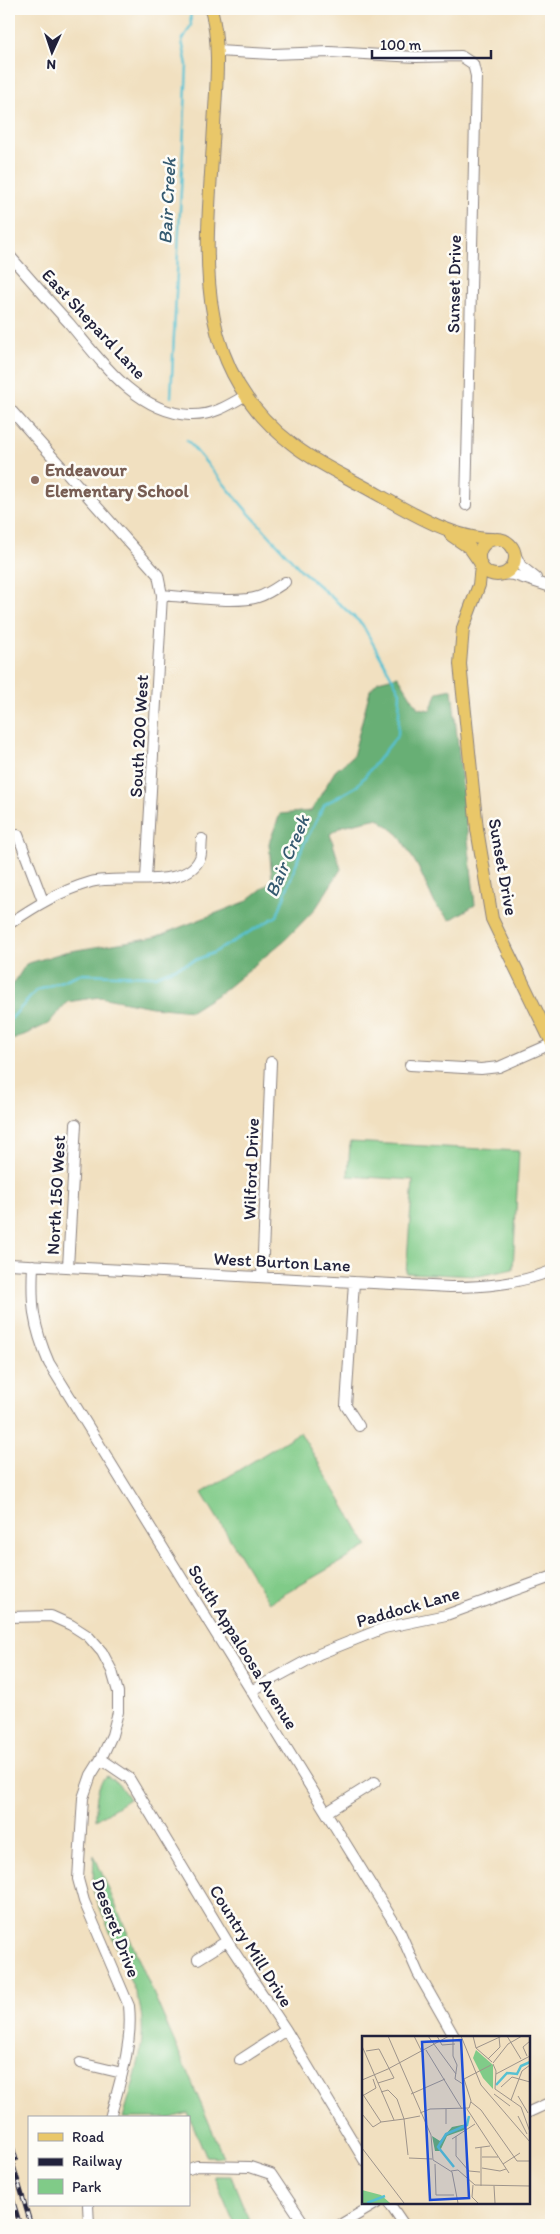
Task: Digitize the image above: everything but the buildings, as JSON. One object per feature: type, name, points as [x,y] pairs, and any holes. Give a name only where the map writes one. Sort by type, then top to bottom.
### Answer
[{"type":"main road","points":[[211,9],[216,51],[208,286],[218,339],[232,372],[246,395],[271,425],[304,453],[437,525],[470,548],[487,572],[499,575]]},
{"type":"main road","points":[[437,525],[469,536],[503,540],[512,547],[514,552],[512,566],[499,575],[472,602]]},
{"type":"main road","points":[[480,563],[481,548],[492,539]]},
{"type":"main road","name":"Sunset Drive","points":[[480,563],[479,586],[461,638],[460,658],[461,687],[477,829],[492,919],[551,1043]]},
{"type":"street","name":"Sunset Drive","points":[[216,51],[272,54],[330,52],[416,57],[461,56],[473,64],[476,76],[476,101],[466,505]]},
{"type":"street","name":"East Shepard Lane","points":[[9,255],[111,372],[145,400],[174,412],[198,415],[223,409],[246,395]]},
{"type":"street","points":[[9,408],[158,575],[162,595],[240,600],[268,594],[285,582]]},
{"type":"street","points":[[514,552],[521,566],[547,585]]},
{"type":"street","points":[[499,575],[514,575],[547,585]]},
{"type":"street","name":"South 200 West","points":[[146,879],[162,595]]},
{"type":"street","points":[[18,835],[43,901]]},
{"type":"street","points":[[9,924],[43,901],[91,882],[114,878],[162,880],[177,876],[190,869],[200,858],[202,839]]},
{"type":"street","points":[[410,1065],[481,1069],[500,1067],[551,1043]]},
{"type":"street","name":"Wilford Drive","points":[[262,1277],[271,1062]]},
{"type":"street","name":"North 150 West","points":[[68,1267],[76,1124]]},
{"type":"street","name":"West Burton Lane","points":[[9,1264],[450,1287],[491,1287],[536,1277],[551,1271]]},
{"type":"street","name":"South Appaloosa Avenue","points":[[33,1265],[31,1304],[38,1336],[49,1363],[400,1932],[418,1973],[454,2036]]},
{"type":"street","points":[[354,1282],[346,1406],[359,1426]]},
{"type":"street","name":"Paddock Lane","points":[[251,1691],[319,1654],[384,1628],[446,1614],[551,1577]]},
{"type":"street","name":"Deseret Drive","points":[[9,1617],[51,1616],[71,1625],[88,1636],[102,1652],[112,1670],[118,1692],[118,1712],[112,1735],[101,1759],[91,1774],[83,1798],[78,1879],[84,1901],[129,2006],[131,2024],[122,2073],[111,2116]]},
{"type":"street","name":"Country Mill Drive","points":[[101,1759],[129,1778],[228,1940],[286,2030],[362,2157]]},
{"type":"street","points":[[327,1812],[375,1782]]},
{"type":"street","points":[[198,1959],[228,1940]]},
{"type":"street","points":[[240,2060],[286,2030]]},
{"type":"street","points":[[80,2063],[122,2073]]},
{"type":"street","points":[[530,2112],[551,2102]]},
{"type":"street","points":[[190,2169],[197,2166],[250,2167],[271,2174],[305,2225]]},
{"type":"street","points":[[340,2225],[375,2204]]},
{"type":"street","points":[[390,2204],[404,2225]]},
{"type":"street","points":[[88,2206],[89,2225]]},
{"type":"green space","points":[[398,676],[418,708],[430,710],[438,692],[452,689],[475,905],[450,920],[436,906],[418,867],[399,835],[378,818],[342,826],[330,834],[341,869],[316,908],[286,939],[223,991],[191,1011],[152,1007],[100,997],[67,1002],[48,1024],[9,1040],[9,991],[26,964],[65,952],[155,937],[245,902],[272,881],[269,843],[280,814],[311,811],[335,771],[353,756],[370,690],[378,681]]},
{"type":"green space","points":[[350,1142],[519,1151],[513,1269],[479,1276],[406,1273],[413,1180],[348,1176]]},
{"type":"green space","points":[[300,1432],[368,1546],[269,1603],[202,1493]]},
{"type":"green space","points":[[107,1776],[118,1783],[129,1799],[96,1820],[98,1790],[100,1784]]},
{"type":"green space","points":[[94,1855],[223,2157],[206,2156],[188,2113],[178,2116],[124,2116],[139,2060],[142,2017],[139,2002],[94,1893]]},
{"type":"green space","points":[[214,2176],[231,2176],[251,2225],[235,2225]]},
{"type":"waterway","name":"Bair Creek","points":[[171,397],[187,65],[182,41],[191,25],[190,9]]},
{"type":"waterway","name":"Bair Creek","points":[[9,1021],[36,991],[80,974],[155,976],[213,953],[277,916],[302,848],[325,804],[357,786],[398,735],[400,692],[362,624],[301,570],[247,511],[187,440]]},
{"type":"railway","points":[[9,2135],[16,2159]]},
{"type":"railway","points":[[9,2151],[31,2225]]},
{"type":"railway","points":[[9,2187],[20,2225]]},
{"type":"place","name":"Endeavour Elementary School","points":[[35,480]]}]
